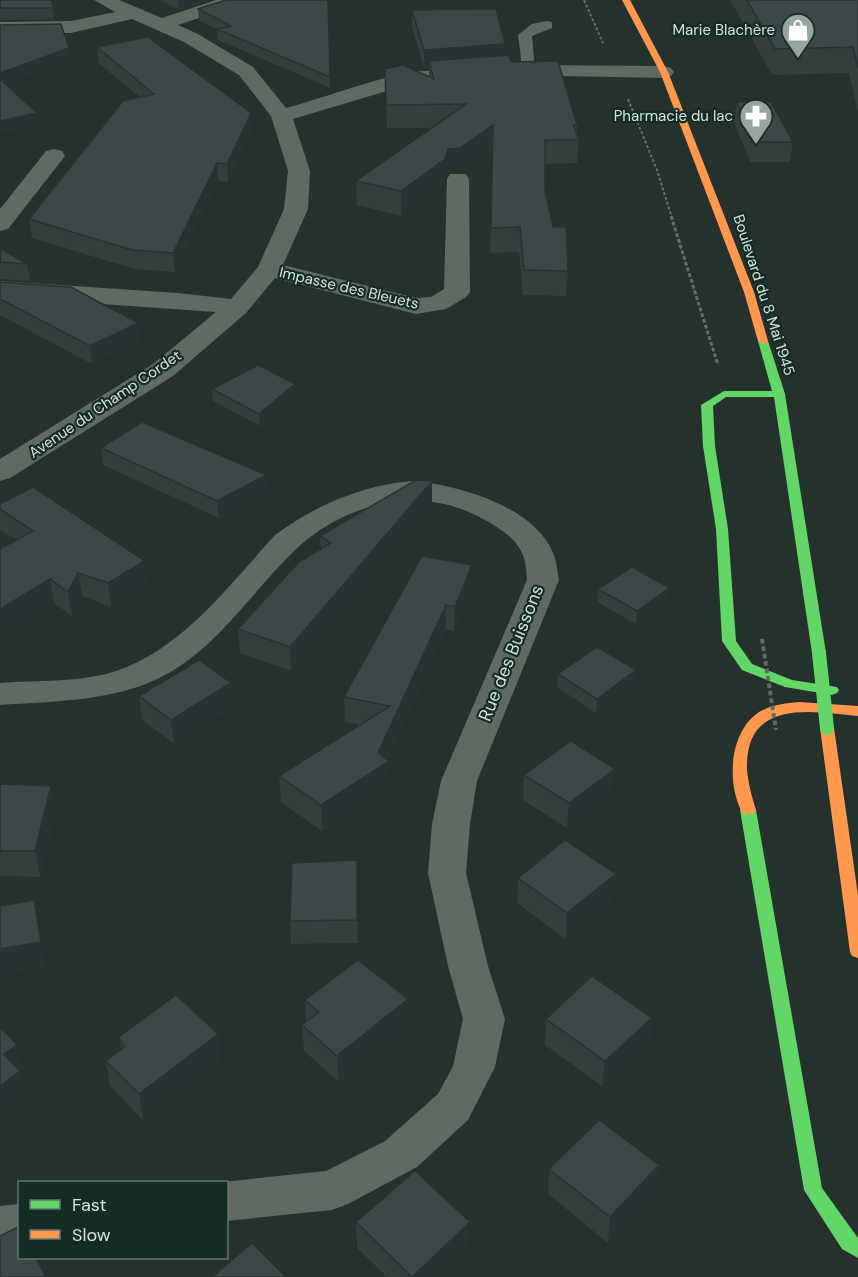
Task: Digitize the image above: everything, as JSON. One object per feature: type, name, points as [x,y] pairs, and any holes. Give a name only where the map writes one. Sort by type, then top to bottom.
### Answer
[{"type":"street","name":"Avenue du Champ Cordet","points":[[0,472],[163,370],[237,308],[269,269],[296,209],[299,171],[281,115],[246,71],[190,38],[158,26],[103,0]]},
{"type":"street","points":[[158,26],[234,0]]},
{"type":"street","name":"Boulevard du 8 Mai 1945","points":[[626,0],[664,72],[749,292],[779,394],[819,653],[827,728]]},
{"type":"street","points":[[0,28],[71,27],[131,14]]},
{"type":"street","points":[[494,72],[664,72]]},
{"type":"street","points":[[281,115],[306,110],[402,80],[448,74]]},
{"type":"street","points":[[0,224],[54,156]]},
{"type":"street","name":"Impasse des Bleuets","points":[[269,269],[416,306],[438,304],[457,292],[458,179]]},
{"type":"street","points":[[0,289],[71,295],[179,298],[237,308]]},
{"type":"street","points":[[779,394],[724,394],[707,405],[709,446],[722,529],[729,641],[747,667],[790,684],[847,692]]},
{"type":"street","name":"Rue des Buissons","points":[[0,694],[86,686],[132,677],[180,653],[286,542],[305,527],[344,507],[379,496],[411,490],[453,496],[487,509],[514,528],[537,550],[543,580],[459,781],[451,824],[447,873],[468,966],[484,1019],[474,1067],[453,1107],[401,1154],[332,1190],[228,1201]]},
{"type":"street","points":[[858,711],[795,706],[774,708],[754,722],[740,764],[813,1190],[849,1243],[858,1249]]},
{"type":"street","points":[[827,728],[849,782]]},
{"type":"street","points":[[827,728],[858,952]]},
{"type":"street","points":[[0,1226],[18,1224]]},
{"type":"lane","points":[[528,71],[525,35],[537,27],[547,25]]},
{"type":"path","points":[[584,0],[617,72],[657,170],[718,366],[724,394]]},
{"type":"path","points":[[760,628],[776,730]]},
{"type":"building","points":[[0,0],[51,0],[53,8],[0,8]]},
{"type":"building","points":[[226,0],[328,0],[330,77],[217,29],[231,26],[198,9]]},
{"type":"building","points":[[747,0],[858,0],[858,68],[853,47],[775,49]]},
{"type":"building","points":[[496,9],[505,44],[424,50],[412,10]]},
{"type":"building","points":[[61,24],[69,48],[0,73],[0,25]]},
{"type":"building","points":[[148,37],[251,113],[227,164],[217,163],[173,253],[132,250],[29,219],[123,101],[154,94],[97,47]]},
{"type":"building","points":[[509,55],[511,62],[558,61],[577,125],[573,125],[579,140],[545,140],[545,190],[553,227],[566,227],[568,271],[524,270],[520,227],[491,228],[493,125],[460,148],[448,149],[445,159],[401,191],[356,181],[466,104],[386,105],[385,69],[403,65],[434,79],[429,61]]},
{"type":"building","points":[[0,79],[37,113],[0,121]]},
{"type":"building","points":[[737,102],[771,102],[793,142],[752,142]]},
{"type":"building","points":[[1,249],[27,264],[0,262]]},
{"type":"building","points":[[0,282],[71,287],[138,323],[90,346],[0,299]]},
{"type":"building","points":[[258,365],[295,384],[259,414],[212,389]]},
{"type":"building","points":[[142,422],[266,475],[217,501],[101,448]]},
{"type":"building","points":[[416,480],[432,481],[290,647],[238,629],[299,562],[331,543],[320,536]]},
{"type":"building","points":[[33,487],[145,561],[108,583],[78,573],[68,592],[50,579],[0,609],[0,549],[33,531],[0,509],[0,504]]},
{"type":"building","points":[[422,556],[472,565],[455,607],[446,605],[378,753],[389,761],[321,805],[279,776],[390,706],[344,697]]},
{"type":"building","points":[[632,567],[669,588],[637,611],[598,589]]},
{"type":"building","points":[[597,647],[636,670],[597,699],[558,674]]},
{"type":"building","points":[[199,660],[231,683],[171,720],[139,696]]},
{"type":"building","points":[[571,741],[615,769],[569,803],[524,775]]},
{"type":"building","points":[[0,784],[51,786],[35,851],[0,851]]},
{"type":"building","points":[[565,840],[616,874],[567,913],[518,878]]},
{"type":"building","points":[[357,860],[357,920],[290,921],[292,863]]},
{"type":"building","points":[[34,900],[41,942],[0,949],[0,906]]},
{"type":"building","points":[[358,960],[408,999],[337,1056],[302,1025],[319,1012],[305,1000]]},
{"type":"building","points":[[592,976],[652,1018],[605,1061],[546,1019]]},
{"type":"building","points":[[176,995],[218,1034],[139,1094],[106,1061],[124,1047],[119,1037]]},
{"type":"building","points":[[0,1027],[17,1045],[4,1054],[20,1071],[0,1086]]},
{"type":"building","points":[[599,1120],[659,1165],[610,1217],[549,1169]]},
{"type":"building","points":[[415,1171],[470,1222],[412,1277],[356,1222]]},
{"type":"building","points":[[18,1227],[18,1259],[36,1259],[46,1277],[0,1277],[0,1236]]},
{"type":"building","points":[[252,1243],[286,1277],[212,1277]]},
{"type":"traffic: fast","points":[[763,341],[779,394],[819,653]]},
{"type":"traffic: fast","points":[[779,394],[724,394],[707,405],[709,446],[722,529],[729,641],[747,667],[790,684],[832,690]]},
{"type":"traffic: fast","points":[[819,653],[827,728]]},
{"type":"traffic: fast","points":[[748,810],[813,1190],[849,1243],[858,1249]]},
{"type":"traffic: slow","points":[[626,0],[664,72],[749,292],[763,341]]},
{"type":"traffic: slow","points":[[748,810],[741,781],[740,764],[744,741],[753,725],[766,714],[781,709],[819,707],[858,711]]},
{"type":"traffic: slow","points":[[827,728],[858,952]]},
{"type":"place","name":"Marie Blachère","points":[[798,59]]},
{"type":"place","name":"Pharmacie du lac","points":[[756,145]]}]
